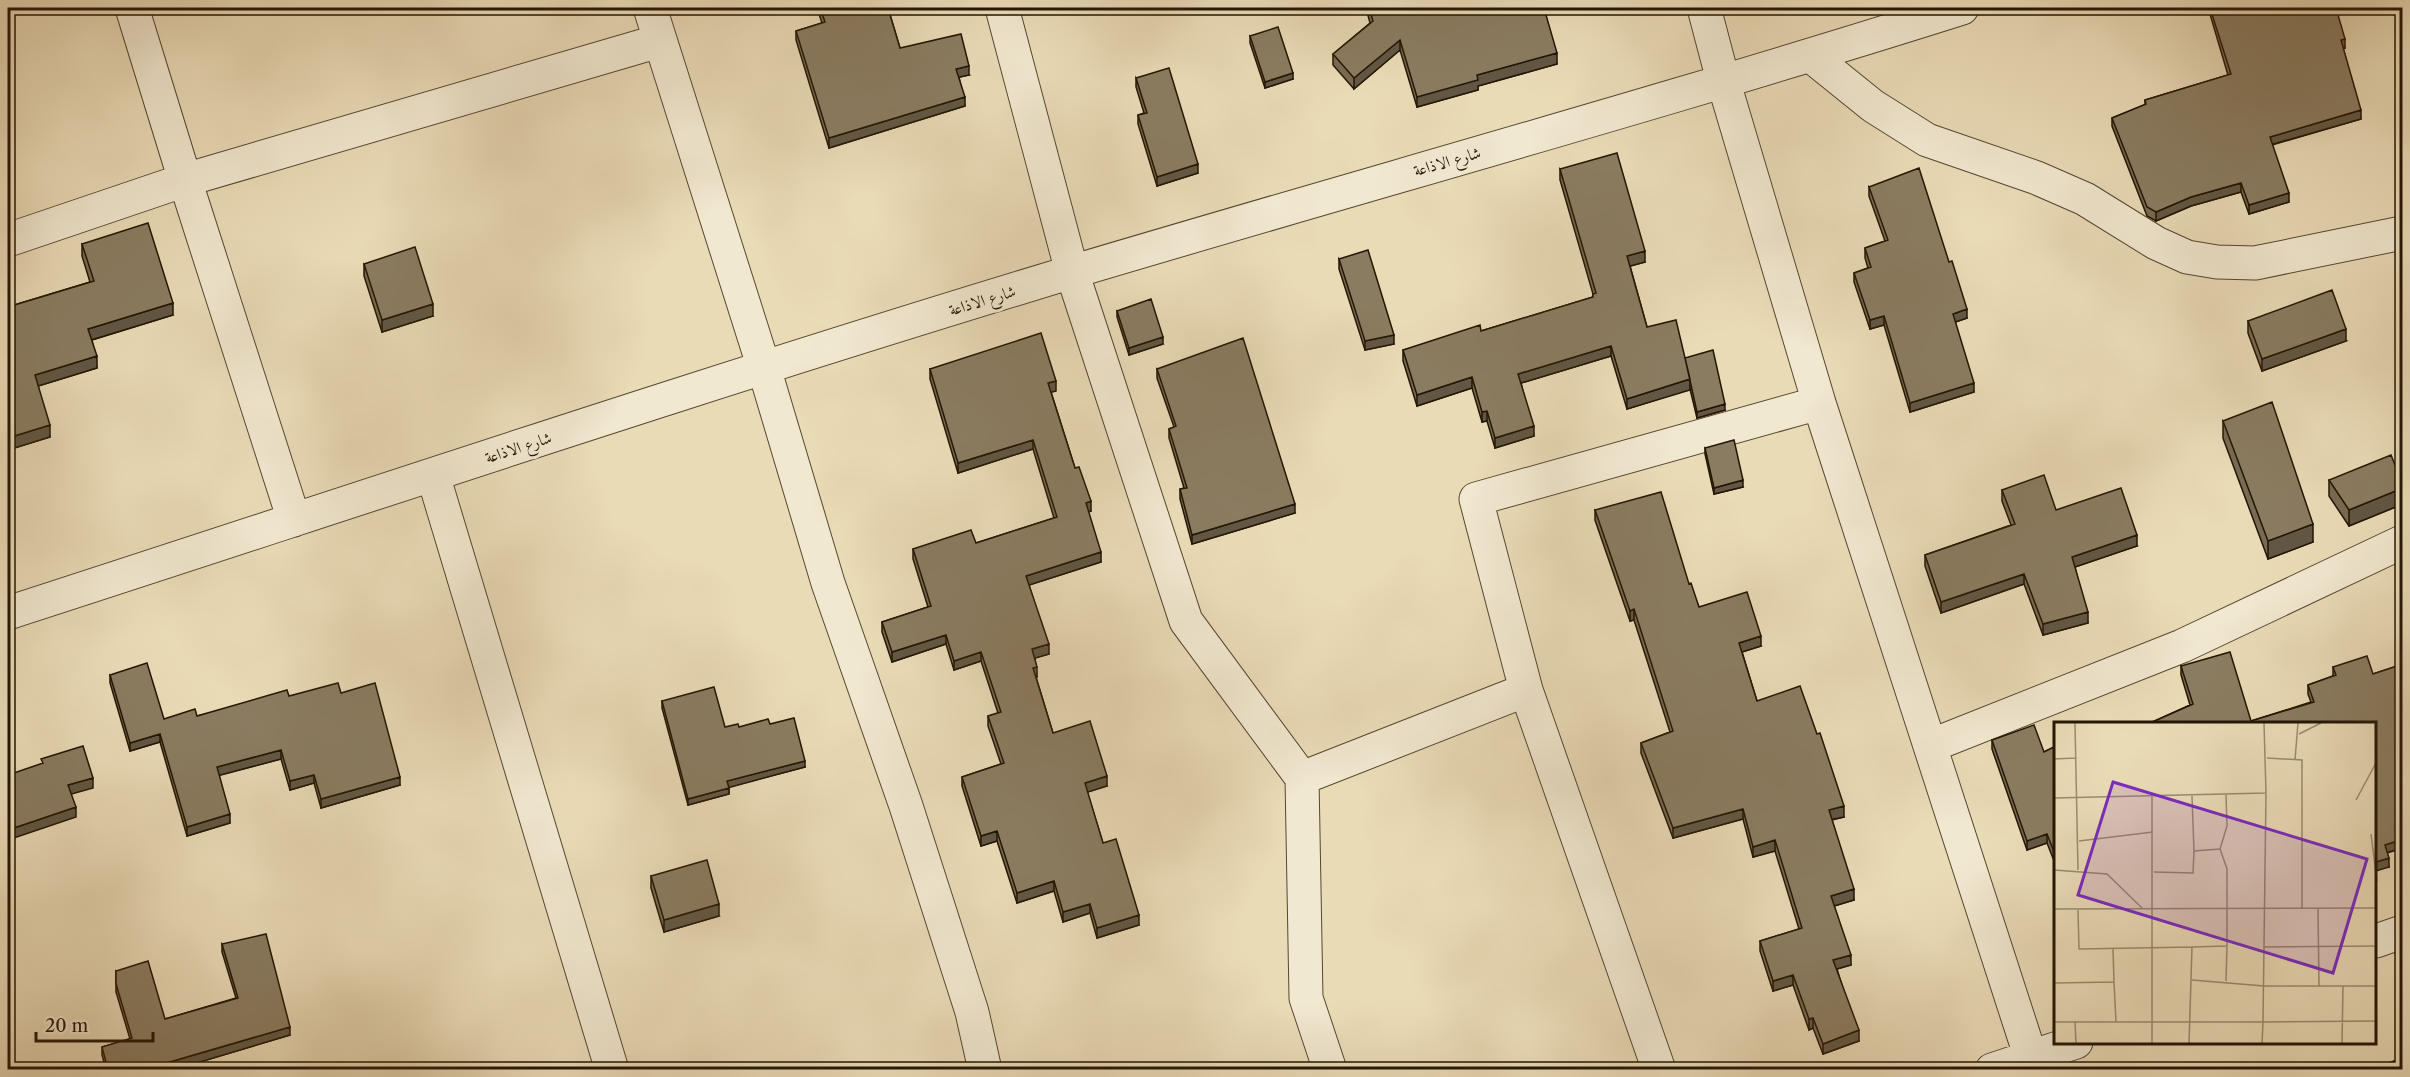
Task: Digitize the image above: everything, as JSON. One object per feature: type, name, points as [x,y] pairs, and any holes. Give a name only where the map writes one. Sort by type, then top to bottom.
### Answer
[{"type":"street","points":[[132,8],[294,520]]},
{"type":"street","points":[[650,8],[764,368],[828,583],[906,806],[972,1012],[985,1070]]},
{"type":"street","points":[[1002,8],[1072,272],[1186,621],[1302,778],[1306,998],[1330,1070]]},
{"type":"street","points":[[1704,8],[1723,80],[1819,403],[2031,1058]]},
{"type":"street","name":"شارع الاذاعة","points":[[8,613],[764,368],[1072,272],[1811,56],[1962,8]]},
{"type":"street","points":[[8,240],[185,180],[659,41]]},
{"type":"street","points":[[1811,56],[1873,106],[1927,140],[2037,178],[2085,199],[2156,243],[2187,257],[2217,262],[2255,263],[2403,233]]},
{"type":"street","points":[[1659,1070],[1526,690],[1476,499],[1819,403]]},
{"type":"street","points":[[433,475],[612,1070]]},
{"type":"street","points":[[1930,746],[2182,646],[2403,542]]},
{"type":"street","points":[[1302,778],[1526,690]]},
{"type":"street","points":[[2377,941],[2403,932]]},
{"type":"street","points":[[1992,1070],[2070,1044]]},
{"type":"building","points":[[820,8],[888,8],[900,48],[961,34],[969,66],[956,69],[965,97],[829,138],[796,31],[825,22]]},
{"type":"building","points":[[1369,8],[1544,8],[1557,53],[1477,75],[1478,80],[1417,97],[1400,40],[1354,78],[1333,54],[1373,21]]},
{"type":"building","points":[[2210,8],[2336,8],[2345,39],[2341,40],[2361,110],[2270,137],[2289,193],[2249,205],[2241,183],[2191,197],[2156,212],[2147,207],[2112,118],[2146,104],[2145,100],[2231,74]]},
{"type":"building","points":[[1278,27],[1293,73],[1265,82],[1250,36]]},
{"type":"building","points":[[1169,68],[1198,164],[1157,177],[1138,115],[1147,113],[1136,78]]},
{"type":"building","points":[[1617,153],[1645,251],[1627,256],[1647,327],[1676,320],[1690,379],[1627,399],[1611,346],[1518,374],[1534,426],[1495,438],[1487,411],[1482,412],[1472,377],[1417,395],[1403,350],[1480,325],[1481,331],[1593,297],[1596,293],[1560,169]]},
{"type":"building","points":[[1919,168],[1949,262],[1952,261],[1967,309],[1953,314],[1974,383],[1910,403],[1884,316],[1870,320],[1854,273],[1871,267],[1865,248],[1888,240],[1869,187]]},
{"type":"building","points":[[148,223],[173,303],[88,329],[97,356],[35,375],[50,425],[8,438],[8,296],[11,306],[94,281],[82,244]]},
{"type":"building","points":[[415,247],[433,304],[382,320],[364,264]]},
{"type":"building","points":[[1368,250],[1394,335],[1365,341],[1339,259]]},
{"type":"building","points":[[2332,290],[2346,329],[2262,359],[2248,321]]},
{"type":"building","points":[[1151,299],[1163,337],[1129,348],[1117,311]]},
{"type":"building","points":[[1041,333],[1056,381],[1048,383],[1075,468],[1079,467],[1091,501],[1086,503],[1101,552],[1026,576],[1049,644],[1032,649],[1037,667],[1033,668],[1053,733],[1090,721],[1107,776],[1085,783],[1103,843],[1116,839],[1139,915],[1097,928],[1090,904],[1063,912],[1054,881],[1017,893],[997,831],[981,836],[962,777],[1004,763],[988,716],[1001,712],[981,652],[954,661],[946,635],[892,652],[882,622],[931,606],[913,549],[971,530],[976,543],[1057,517],[1033,440],[958,463],[930,369]]},
{"type":"building","points":[[1243,338],[1295,504],[1192,535],[1180,489],[1187,488],[1169,429],[1176,426],[1157,369]]},
{"type":"building","points":[[1713,350],[1725,404],[1697,412],[1685,358]]},
{"type":"building","points":[[2272,402],[2313,524],[2268,541],[2223,421]]},
{"type":"building","points":[[1734,440],[1743,480],[1714,488],[1705,448]]},
{"type":"building","points":[[2391,455],[2403,488],[2349,510],[2329,480]]},
{"type":"building","points":[[2044,475],[2056,510],[2121,488],[2137,535],[2072,557],[2088,612],[2043,624],[2024,574],[1941,602],[1925,555],[2015,524],[2002,490]]},
{"type":"building","points":[[1661,492],[1689,584],[1691,583],[1699,607],[1747,592],[1761,636],[1739,643],[1757,701],[1800,686],[1817,734],[1820,733],[1844,806],[1829,810],[1854,889],[1831,896],[1851,955],[1833,960],[1859,1030],[1823,1044],[1813,1018],[1809,1019],[1793,975],[1773,981],[1760,941],[1802,928],[1775,840],[1753,847],[1743,809],[1673,828],[1641,743],[1673,731],[1634,609],[1630,611],[1595,510]]},
{"type":"building","points":[[2230,652],[2251,721],[2314,702],[2308,685],[2336,675],[2333,667],[2367,656],[2373,674],[2403,664],[2403,839],[2385,845],[2389,858],[2377,862],[2377,722],[2152,722],[2193,704],[2181,666]]},
{"type":"building","points":[[147,663],[164,719],[195,709],[197,716],[287,690],[289,696],[338,683],[341,693],[375,683],[400,777],[321,799],[314,775],[290,781],[281,750],[217,767],[230,814],[187,827],[160,734],[130,743],[110,675]]},
{"type":"building","points":[[714,687],[725,727],[738,724],[739,727],[768,719],[770,724],[794,718],[805,761],[727,781],[729,788],[688,799],[662,701]]},
{"type":"building","points":[[2034,725],[2044,752],[2054,747],[2054,852],[2047,834],[2027,841],[1992,740]]},
{"type":"building","points":[[83,746],[93,778],[68,785],[76,807],[8,830],[8,775],[43,763],[41,759]]},
{"type":"building","points":[[707,860],[719,904],[664,920],[651,876]]},
{"type":"building","points":[[266,934],[290,1027],[149,1068],[150,1070],[108,1070],[102,1047],[132,1038],[116,984],[116,971],[148,961],[165,1019],[238,998],[222,944]]},
{"type":"building","points":[[2403,1058],[2403,1070],[2366,1070]]}]
